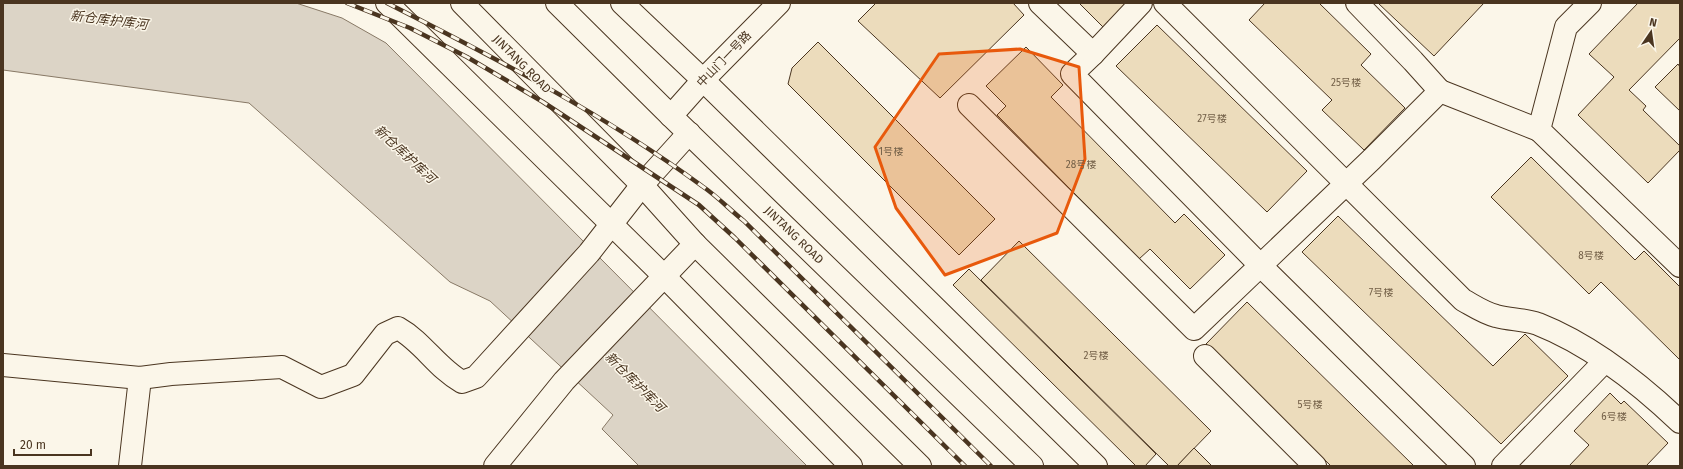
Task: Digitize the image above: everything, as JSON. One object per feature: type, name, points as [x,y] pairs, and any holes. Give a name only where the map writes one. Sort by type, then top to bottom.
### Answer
[{"type":"street","points":[[387,3],[664,276],[851,466]]},
{"type":"street","name":"JINTANG ROAD","points":[[462,3],[642,185],[696,244],[920,466]]},
{"type":"street","name":"JINTANG ROAD","points":[[557,3],[671,116],[1032,466]]},
{"type":"street","points":[[622,3],[703,80],[1096,466]]},
{"type":"street","name":"中山门一号路","points":[[671,116],[703,80],[779,3]]},
{"type":"street","points":[[1040,3],[1093,54]]},
{"type":"street","points":[[1141,3],[1072,74],[1260,266],[1464,466]]},
{"type":"street","points":[[1165,3],[1463,300],[1480,310],[1496,316],[1537,324],[1571,340],[1635,381],[1680,422]]},
{"type":"street","points":[[1357,3],[1440,91],[1539,130],[1680,266]]},
{"type":"street","points":[[1539,130],[1566,27],[1590,3]]},
{"type":"street","points":[[969,105],[1194,329],[1372,159],[1440,91]]},
{"type":"street","points":[[3,365],[140,378],[171,374],[282,367],[321,387],[353,375],[385,334],[398,328],[410,335],[452,376],[462,382],[476,377],[589,254],[642,185],[689,133]]},
{"type":"street","points":[[495,466],[564,381],[696,244]]},
{"type":"street","points":[[1205,356],[1315,466]]},
{"type":"street","points":[[1503,466],[1605,361]]},
{"type":"street","points":[[130,466],[140,378]]},
{"type":"highlighted area","points":[[1020,49],[1079,67],[1085,159],[1057,233],[945,275],[896,208],[875,147],[939,54]]},
{"type":"water","name":"新仓库护库河","points":[[3,3],[296,3],[342,18],[386,43],[807,466],[639,466],[602,429],[613,415],[490,301],[450,282],[249,103],[3,70]]},
{"type":"building","points":[[876,3],[1013,3],[1024,15],[940,98],[858,21]]},
{"type":"building","points":[[1079,3],[1129,3],[1104,28]]},
{"type":"building","points":[[1265,3],[1319,3],[1371,54],[1361,65],[1405,108],[1364,150],[1322,110],[1332,100],[1249,20]]},
{"type":"building","points":[[1378,3],[1484,3],[1434,56]]},
{"type":"building","points":[[1638,3],[1680,3],[1680,38],[1629,90],[1646,106],[1643,110],[1680,146],[1680,150],[1648,183],[1578,115],[1614,77],[1589,54]]},
{"type":"building","points":[[1157,25],[1307,171],[1267,212],[1116,66]]},
{"type":"building","points":[[818,42],[995,219],[959,255],[788,84],[792,68]]},
{"type":"building","points":[[1026,47],[1063,85],[1051,97],[1175,223],[1184,214],[1225,255],[1190,289],[1150,249],[1139,259],[997,115],[1006,106],[986,86]]},
{"type":"building","points":[[1678,64],[1680,67],[1680,111],[1655,87]]},
{"type":"building","points":[[1531,157],[1635,260],[1644,251],[1680,287],[1680,360],[1601,282],[1589,294],[1491,197]]},
{"type":"building","points":[[1338,216],[1493,366],[1525,334],[1568,376],[1501,444],[1302,252]]},
{"type":"building","points":[[1019,241],[1211,431],[1177,466],[1169,466],[981,280]]},
{"type":"building","points":[[969,269],[1156,454],[1145,466],[1136,466],[953,285]]},
{"type":"building","points":[[1247,302],[1414,466],[1331,466],[1206,344]]},
{"type":"building","points":[[1610,393],[1621,404],[1624,401],[1668,443],[1646,466],[1569,466],[1589,445],[1574,431]]},
{"type":"building","points":[[1194,448],[1212,466],[1177,466]]},
{"type":"railway","points":[[347,3],[410,28],[467,57],[543,102],[699,205],[735,238],[965,466]]},
{"type":"railway","points":[[387,3],[508,66],[588,111],[665,160],[708,190],[744,221],[991,466]]}]
